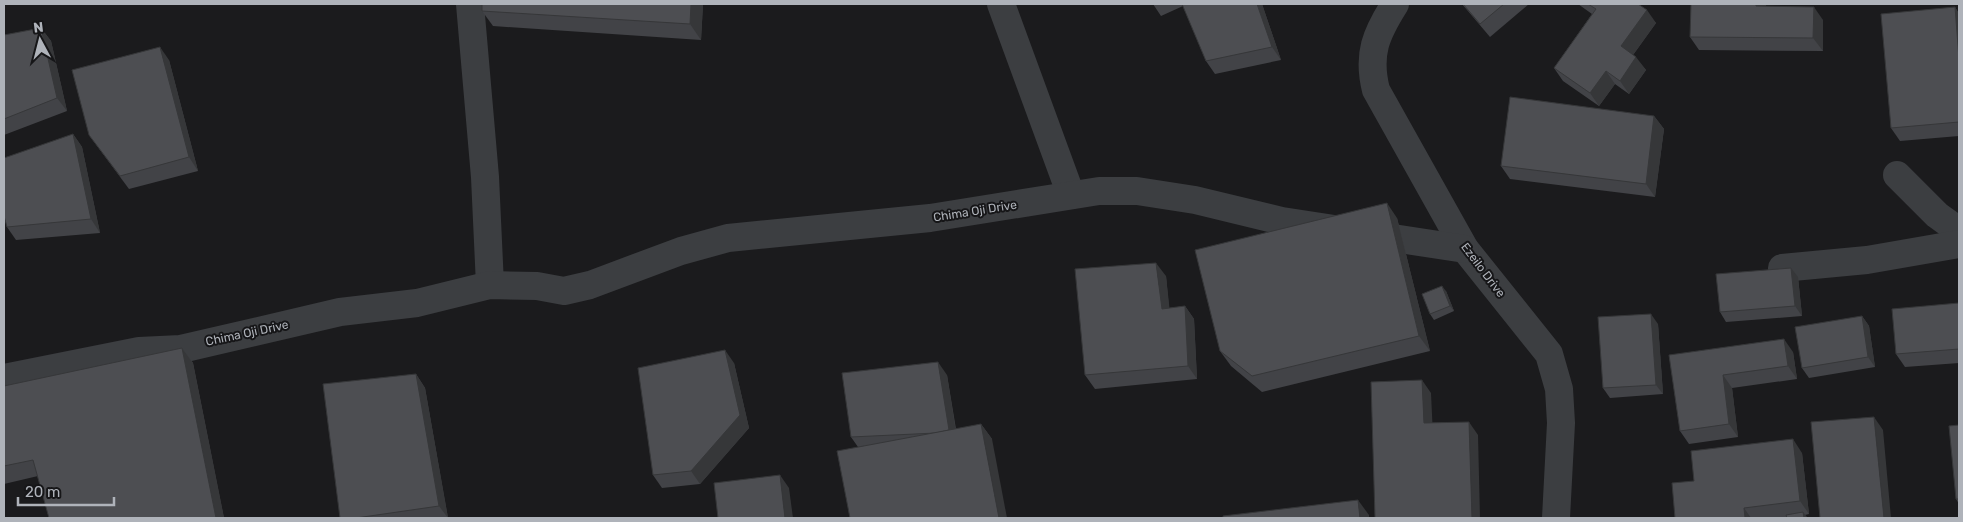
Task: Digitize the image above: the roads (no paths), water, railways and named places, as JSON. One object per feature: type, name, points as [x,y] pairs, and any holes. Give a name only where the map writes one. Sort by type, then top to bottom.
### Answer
[{"type":"street","points":[[470,4],[485,177],[490,285]]},
{"type":"street","points":[[1001,4],[1071,195]]},
{"type":"street","name":"Ezeilo Drive","points":[[1395,4],[1377,36],[1373,51],[1371,71],[1376,90],[1465,249],[1550,354],[1558,389],[1561,422],[1556,518]]},
{"type":"street","points":[[1897,175],[1937,215],[1959,231]]},
{"type":"street","name":"Chima Oji Drive","points":[[4,378],[139,351],[181,349],[340,312],[417,303],[490,285],[537,286],[564,291],[621,275],[681,251],[728,238],[930,218],[1099,191],[1137,191],[1195,200],[1282,221],[1465,249]]},
{"type":"street","points":[[1782,268],[1867,260],[1959,244]]}]
